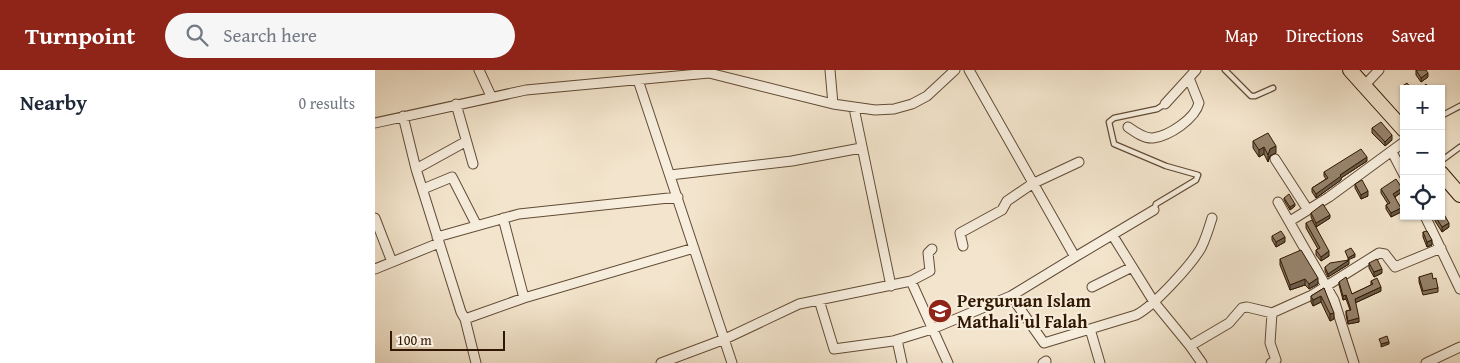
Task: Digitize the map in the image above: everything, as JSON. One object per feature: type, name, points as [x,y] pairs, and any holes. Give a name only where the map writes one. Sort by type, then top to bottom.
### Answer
[{"type":"main road","points":[[1350,70],[1400,126]]},
{"type":"main road","points":[[1443,175],[1460,193]]},
{"type":"street","points":[[479,70],[491,96]]},
{"type":"street","points":[[830,70],[833,104]]},
{"type":"street","points":[[375,123],[491,96],[526,90],[638,80],[671,73],[709,73],[833,104],[854,108],[894,109],[912,104],[927,96],[955,70]]},
{"type":"street","points":[[969,70],[1075,257]]},
{"type":"street","points":[[1165,104],[1196,70]]},
{"type":"street","points":[[1364,86],[1379,70]]},
{"type":"street","points":[[1128,127],[1143,136],[1154,138],[1185,121],[1195,112],[1199,103],[1189,78]]},
{"type":"street","points":[[638,80],[732,363]]},
{"type":"street","points":[[456,104],[465,142],[473,164]]},
{"type":"street","points":[[854,108],[891,286]]},
{"type":"street","points":[[403,116],[416,169],[461,312],[465,319],[475,363]]},
{"type":"street","points":[[416,169],[465,142]]},
{"type":"street","points":[[1290,221],[1400,145]]},
{"type":"street","points":[[670,175],[793,161],[861,148]]},
{"type":"street","points":[[1392,152],[1400,167]]},
{"type":"street","points":[[1275,159],[1308,210]]},
{"type":"street","points":[[963,246],[960,233],[1002,210],[1007,201],[1032,184],[1079,162]]},
{"type":"street","points":[[423,188],[452,177],[476,224]]},
{"type":"street","points":[[375,269],[476,224],[519,214],[678,197]]},
{"type":"street","points":[[1278,202],[1327,286],[1344,325],[1354,363]]},
{"type":"street","points":[[819,300],[834,348],[897,340],[931,329],[1011,296],[1154,210]]},
{"type":"street","points":[[503,218],[524,298]]},
{"type":"street","points":[[1011,296],[1043,343],[1136,314],[1154,302],[1195,258],[1212,218]]},
{"type":"street","points":[[1427,220],[1460,289]]},
{"type":"street","points":[[376,222],[392,262]]},
{"type":"street","points":[[1113,236],[1154,302],[1202,363]]},
{"type":"street","points":[[465,319],[524,298],[694,248]]},
{"type":"street","points":[[1190,346],[1229,323],[1237,312],[1245,307],[1272,313],[1327,286],[1379,253],[1385,254],[1395,267],[1441,248]]},
{"type":"street","points":[[661,363],[686,359],[725,338],[799,304],[911,281],[930,271],[928,253],[932,249]]},
{"type":"street","points":[[1092,287],[1132,267]]},
{"type":"street","points":[[911,281],[931,329],[948,363]]},
{"type":"street","points":[[1271,363],[1276,360],[1270,343],[1272,313]]},
{"type":"street","points":[[1090,329],[1100,363]]},
{"type":"street","points":[[897,340],[902,363]]},
{"type":"street","points":[[1425,363],[1460,347]]},
{"type":"lane","points":[[1225,70],[1249,95],[1255,96],[1273,88]]},
{"type":"lane","points":[[1154,210],[1156,204],[1196,180],[1198,175],[1166,166],[1114,144],[1109,122],[1114,118],[1157,109],[1165,104]]},
{"type":"lane","points":[[1445,114],[1460,106]]},
{"type":"lane","points":[[1445,158],[1460,147]]},
{"type":"building","points":[[1416,70],[1426,70],[1428,73],[1421,78]]},
{"type":"building","points":[[1381,122],[1392,135],[1385,142],[1372,128]]},
{"type":"building","points":[[1268,133],[1276,146],[1270,149],[1268,155],[1264,147],[1259,150],[1253,141]]},
{"type":"building","points":[[1361,149],[1367,157],[1316,194],[1312,188],[1328,178],[1324,172]]},
{"type":"building","points":[[1396,179],[1400,185],[1400,189],[1393,194],[1400,208],[1391,213],[1386,205],[1390,203],[1381,189]]},
{"type":"building","points":[[1362,180],[1368,191],[1361,195],[1355,184]]},
{"type":"building","points":[[1289,194],[1295,204],[1290,207],[1284,198]]},
{"type":"building","points":[[1323,204],[1330,215],[1316,223],[1311,213]]},
{"type":"building","points":[[1445,216],[1449,223],[1442,227],[1438,220],[1445,220]]},
{"type":"building","points":[[1312,220],[1329,251],[1321,257],[1316,250],[1320,248],[1306,223]]},
{"type":"building","points":[[1281,231],[1285,237],[1276,242],[1272,236]]},
{"type":"building","points":[[1427,231],[1432,240],[1427,242],[1423,232]]},
{"type":"building","points":[[1351,248],[1355,254],[1348,258],[1345,251]]},
{"type":"building","points":[[1301,250],[1318,278],[1309,284],[1305,279],[1290,285],[1280,259]]},
{"type":"building","points":[[1377,259],[1382,269],[1374,272],[1369,263]]},
{"type":"building","points":[[1349,260],[1328,274],[1325,267],[1330,263]]},
{"type":"building","points":[[1432,273],[1433,279],[1436,278],[1438,288],[1423,291],[1419,277]]},
{"type":"building","points":[[1346,277],[1352,294],[1373,284],[1371,281],[1377,278],[1381,287],[1355,299],[1359,318],[1348,321],[1346,311],[1351,310],[1346,295],[1343,296],[1339,282]]},
{"type":"building","points":[[1324,288],[1334,313],[1330,314],[1321,296],[1313,300],[1311,296]]},
{"type":"building","points":[[1387,336],[1389,342],[1381,344],[1379,339]]},
{"type":"place","name":"Perguruan Islam Mathali'ul Falah","points":[[940,311]]}]
